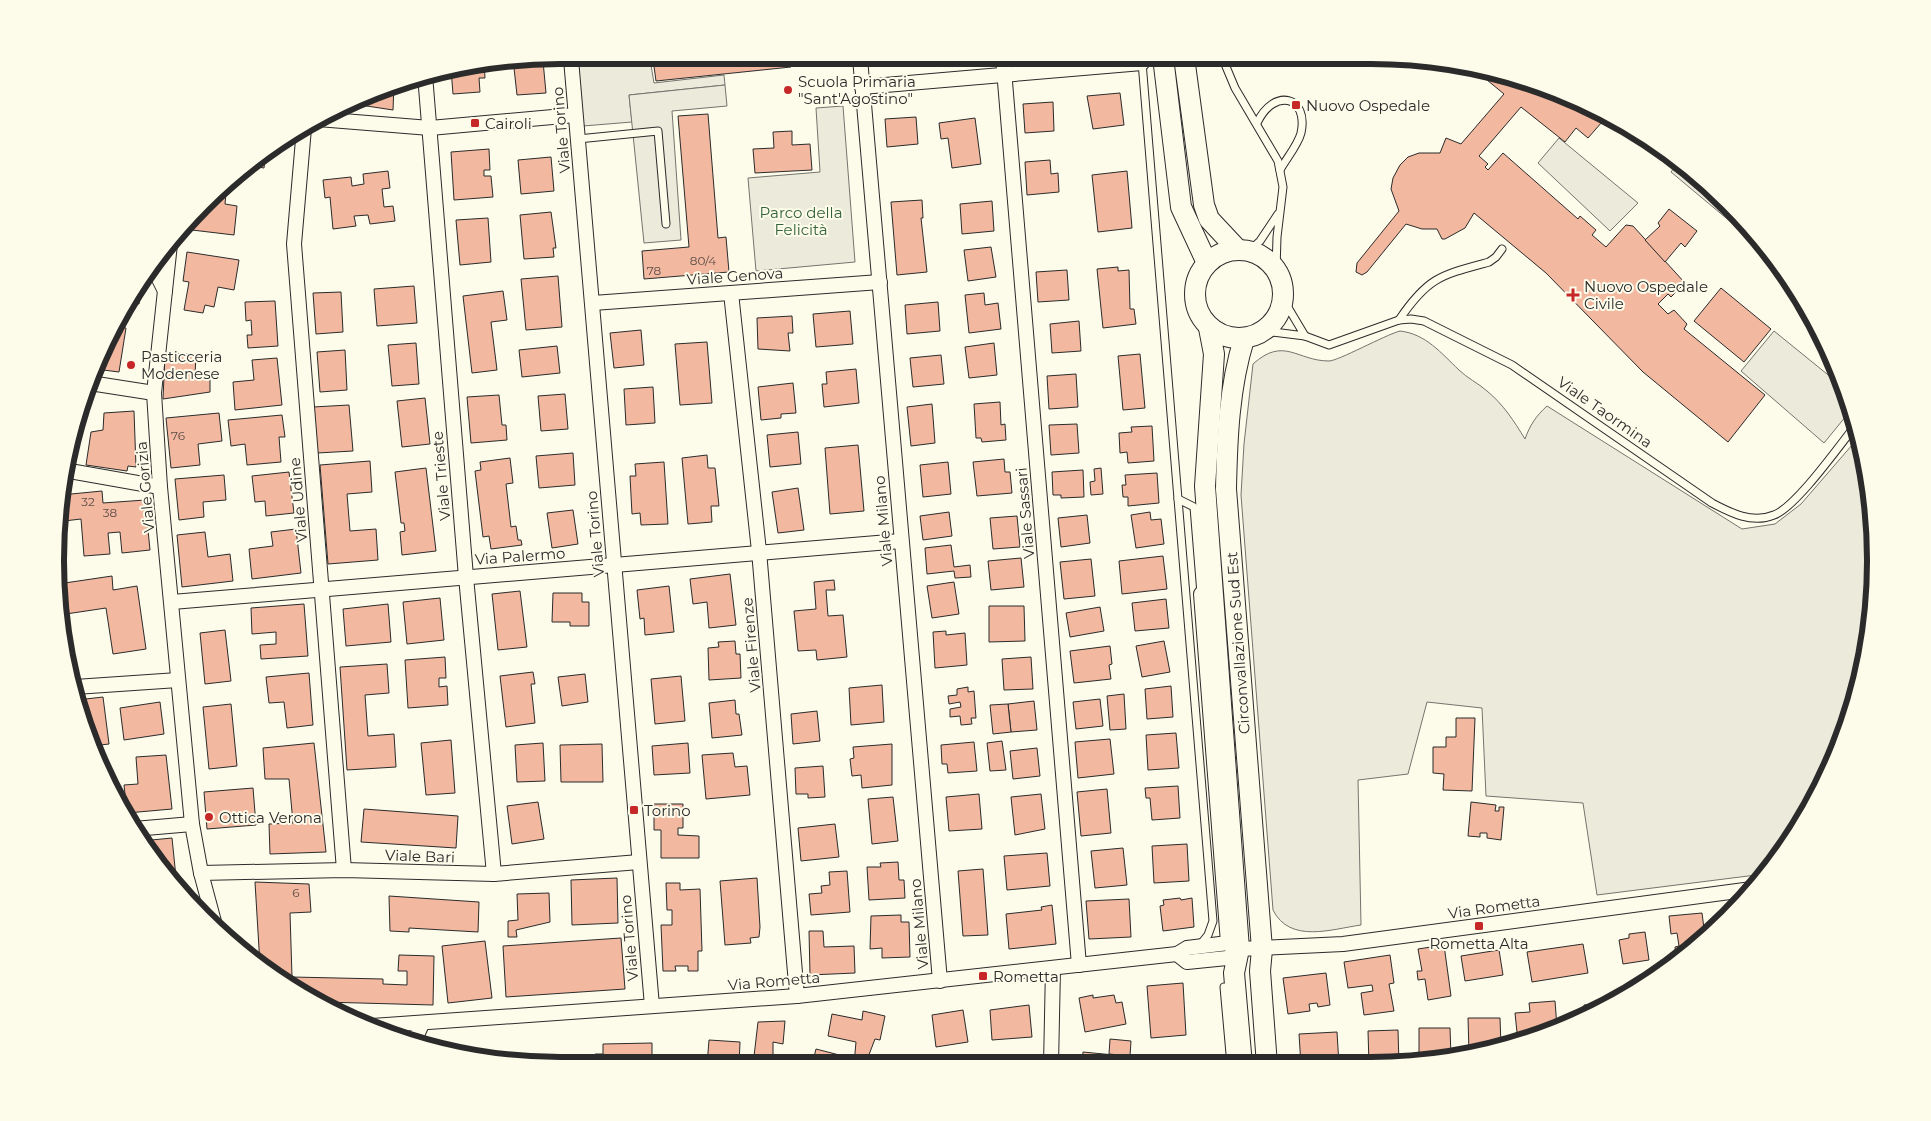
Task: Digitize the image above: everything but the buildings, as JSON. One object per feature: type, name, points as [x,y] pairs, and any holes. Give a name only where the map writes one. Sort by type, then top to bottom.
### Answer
[{"type":"main road","points":[[1164,64],[1181,207],[1207,264],[1221,254],[1244,250]]},
{"type":"main road","points":[[1185,64],[1204,205],[1209,219],[1244,250],[1260,255],[1276,270],[1284,289],[1277,317],[1265,331],[1244,339],[1220,335],[1209,328]]},
{"type":"main road","name":"Circonvallazione Sud Est","points":[[1207,264],[1198,279],[1194,296],[1199,313],[1209,328],[1214,354],[1205,486],[1207,588],[1241,1057]]},
{"type":"main road","name":"Circonvallazione Sud Est","points":[[1244,339],[1236,366],[1227,448],[1226,489],[1262,949],[1260,971],[1266,1057]]},
{"type":"street","name":"Viale Torino","points":[[571,64],[652,1006]]},
{"type":"street","name":"Viale Milano","points":[[860,64],[940,980]]},
{"type":"street","name":"Viale Sassari","points":[[1003,64],[1079,965]]},
{"type":"street","points":[[862,87],[1104,64]]},
{"type":"street","name":"Viale Trieste","points":[[427,83],[466,577],[494,874]]},
{"type":"street","points":[[331,120],[430,128],[576,115]]},
{"type":"street","name":"Viale Udine","points":[[303,135],[294,244],[344,870]]},
{"type":"street","name":"Viale Gorizia","points":[[169,255],[154,393],[160,487],[192,824],[201,872],[212,915]]},
{"type":"street","points":[[156,273],[165,292]]},
{"type":"street","name":"Viale Genova","points":[[593,304],[880,282]]},
{"type":"street","name":"Viale Firenze","points":[[731,293],[759,551],[797,996]]},
{"type":"street","points":[[97,384],[154,393]]},
{"type":"street","points":[[72,471],[160,487]]},
{"type":"street","name":"Via Palermo","points":[[172,602],[321,588],[614,566],[759,551],[901,541]]},
{"type":"street","points":[[80,687],[178,680]]},
{"type":"street","points":[[143,829],[192,824]]},
{"type":"street","name":"Viale Bari","points":[[201,872],[344,870],[494,874],[639,862]]},
{"type":"street","name":"Via Rometta","points":[[387,1025],[797,996],[1177,954],[1187,948],[1200,946],[1234,946],[1262,949],[1343,944],[1742,890]]},
{"type":"street","name":"Via Rometta","points":[[1177,954],[1187,962],[1227,958],[1234,946]]},
{"type":"street","points":[[1051,1057],[1053,968]]},
{"type":"street","points":[[417,1036],[422,1024]]},
{"type":"lane","points":[[1141,64],[1213,921],[1208,935],[1200,946]]},
{"type":"lane","points":[[1225,64],[1235,88],[1278,161],[1283,186],[1279,212],[1276,270]]},
{"type":"lane","points":[[1257,123],[1263,110],[1275,100],[1287,100],[1296,105],[1302,117],[1301,134],[1280,170]]},
{"type":"lane","points":[[578,139],[658,131],[666,224]]},
{"type":"lane","points":[[1244,250],[1269,230],[1279,212]]},
{"type":"lane","points":[[1399,320],[1410,304],[1435,279],[1489,262],[1496,258],[1502,250]]},
{"type":"lane","points":[[1283,299],[1305,336]]},
{"type":"lane","name":"Viale Taormina","points":[[1265,331],[1305,336],[1329,344],[1399,320],[1424,321],[1512,365],[1712,503],[1729,512],[1749,518],[1775,515],[1796,498],[1850,432]]},
{"type":"lane","points":[[1178,499],[1194,507],[1207,588]]},
{"type":"lane","points":[[1224,987],[1230,1057]]},
{"type":"green space","points":[[578,64],[651,64],[654,83],[724,75],[725,85],[629,95],[632,122],[583,126]]},
{"type":"green space","name":"Parco della Felicità","points":[[843,106],[855,262],[756,271],[748,178],[820,172],[816,108]]},
{"type":"green space","points":[[1400,331],[1425,340],[1462,373],[1493,396],[1512,419],[1525,439],[1534,421],[1547,406],[1742,529],[1775,524],[1801,504],[1853,444],[1863,496],[1867,560],[1866,593],[1858,657],[1841,720],[1816,780],[1784,836],[1755,875],[1597,895],[1583,803],[1486,796],[1482,708],[1427,702],[1408,774],[1358,780],[1361,925],[1312,932],[1301,931],[1280,921],[1273,910],[1241,495],[1244,444],[1253,364],[1264,356],[1282,351],[1318,360],[1334,360]]},
{"type":"shaded area","points":[[725,85],[727,106],[672,111],[681,240],[644,243],[629,95]]},
{"type":"shaded area","points":[[1559,138],[1638,203],[1610,231],[1538,163]]},
{"type":"shaded area","points":[[1674,167],[1722,209],[1744,233],[1671,172]]},
{"type":"shaded area","points":[[1774,331],[1832,378],[1846,417],[1824,443],[1741,371]]},
{"type":"place","name":"Scuola Primaria \"Sant'Agostino\"","points":[[788,90]]},
{"type":"place","name":"Nuovo Ospedale","points":[[1296,105]]},
{"type":"place","name":"Cairoli","points":[[475,123]]},
{"type":"place","name":"Nuovo Ospedale Civile","points":[[1573,295]]},
{"type":"place","name":"Pasticceria Modenese","points":[[131,365]]},
{"type":"place","name":"Torino","points":[[634,810]]},
{"type":"place","name":"Ottica Verona","points":[[209,817]]},
{"type":"place","name":"Rometta Alta","points":[[1479,926]]},
{"type":"place","name":"Rometta","points":[[983,976]]}]
